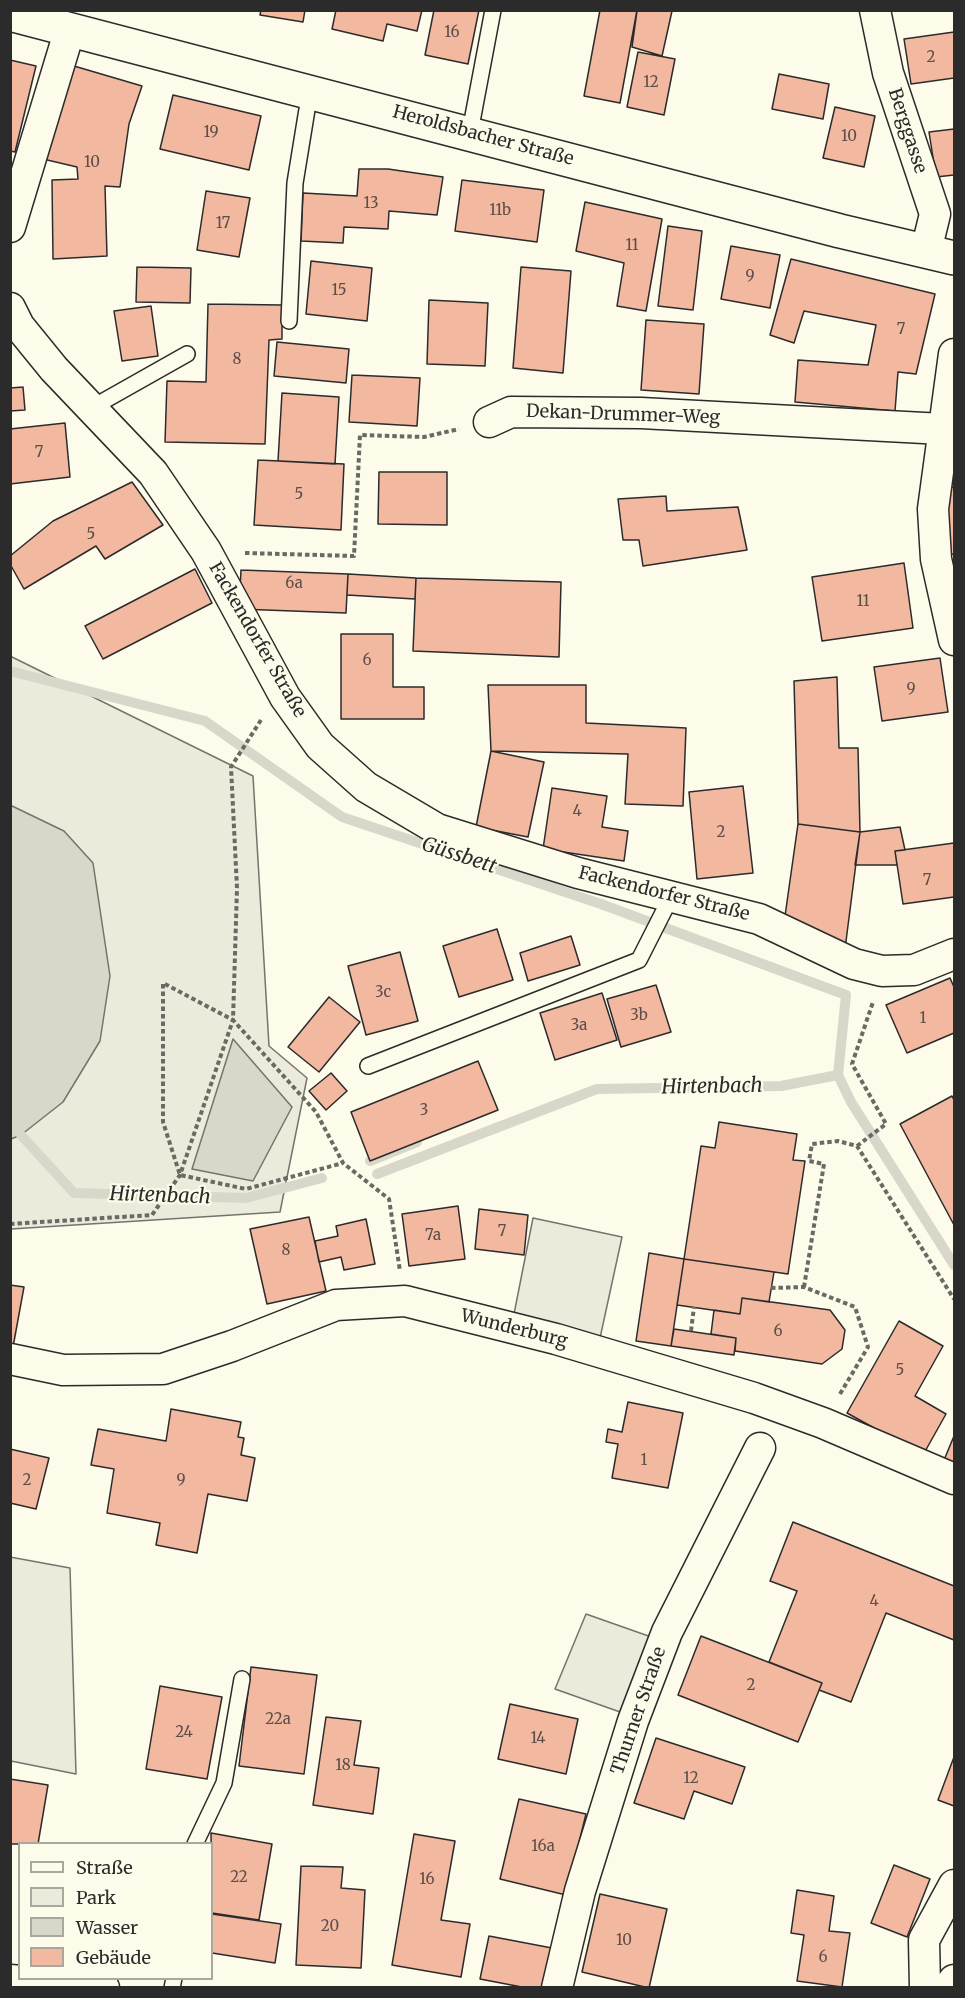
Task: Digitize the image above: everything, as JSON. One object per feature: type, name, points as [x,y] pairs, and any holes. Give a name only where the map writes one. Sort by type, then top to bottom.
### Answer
[{"type":"street","name":"Berggasse","points":[[875,10],[888,73],[934,214],[940,254]]},
{"type":"street","name":"Heroldsbacher Straße","points":[[10,14],[470,132],[840,231],[940,254]]},
{"type":"street","points":[[10,227],[70,30]]},
{"type":"street","name":"Fackendorfer Straße","points":[[10,308],[19,326],[54,369],[93,407],[153,473],[206,551],[285,698],[320,746],[366,787],[437,829],[578,873],[672,895],[759,919],[854,964],[882,971],[914,970],[954,954]]},
{"type":"street","points":[[954,354],[933,509],[936,559],[954,640]]},
{"type":"street","name":"Dekan-Drummer-Weg","points":[[489,422],[512,412],[641,413],[943,429]]},
{"type":"street","name":"Wunderburg","points":[[10,1359],[63,1370],[163,1369],[232,1346],[336,1305],[405,1301],[601,1352],[754,1398],[823,1424],[954,1479]]},
{"type":"street","name":"Thurner Straße","points":[[557,1988],[580,1891],[633,1721],[667,1632],[760,1449]]},
{"type":"street","points":[[925,1988],[924,1940],[954,1885]]},
{"type":"street","points":[[10,1980],[92,1987]]},
{"type":"street","points":[[948,1988],[954,1980]]},
{"type":"lane","points":[[470,132],[493,10]]},
{"type":"lane","points":[[289,321],[295,183],[310,91]]},
{"type":"lane","points":[[93,407],[187,354]]},
{"type":"lane","points":[[368,1066],[639,960],[672,895]]},
{"type":"lane","points":[[196,1842],[224,1783],[242,1679]]},
{"type":"path","points":[[206,551],[354,556],[360,435],[424,436],[489,422]]},
{"type":"path","points":[[10,1224],[152,1215],[180,1175],[233,1020],[237,888],[231,767],[259,721]]},
{"type":"path","points":[[857,1146],[886,1124],[852,1064],[874,998],[914,970]]},
{"type":"path","points":[[180,1175],[163,1122],[163,983],[233,1020],[316,1112],[343,1162],[389,1199],[405,1301]]},
{"type":"path","points":[[804,1287],[824,1164],[809,1161],[812,1144],[838,1141],[857,1146],[954,1299]]},
{"type":"path","points":[[180,1175],[246,1189],[343,1162]]},
{"type":"path","points":[[771,1288],[804,1287],[855,1307],[868,1347],[823,1424]]},
{"type":"path","points":[[691,1331],[694,1307]]},
{"type":"green space","points":[[10,656],[253,776],[269,1046],[307,1078],[280,1212],[11,1229]]},
{"type":"green space","points":[[10,1557],[70,1568],[76,1774],[11,1761]]},
{"type":"shaded area","points":[[533,1218],[622,1237],[600,1338],[513,1319]]},
{"type":"shaded area","points":[[586,1614],[657,1639],[649,1660],[620,1712],[555,1689]]},
{"type":"water","points":[[10,805],[64,831],[93,863],[110,976],[100,1041],[63,1102],[21,1135],[11,1139]]},
{"type":"water","points":[[233,1039],[292,1107],[253,1181],[192,1169]]},
{"type":"building","points":[[261,10],[305,10],[303,22],[260,15]]},
{"type":"building","points":[[336,10],[422,10],[417,31],[387,24],[383,41],[332,29]]},
{"type":"building","points":[[434,10],[479,10],[468,64],[425,55]]},
{"type":"building","points":[[600,10],[637,10],[620,103],[584,96]]},
{"type":"building","points":[[637,11],[672,11],[662,56],[632,47]]},
{"type":"building","points":[[954,32],[954,78],[911,84],[904,39]]},
{"type":"building","points":[[638,52],[675,59],[664,115],[627,107]]},
{"type":"building","points":[[10,60],[36,66],[15,152],[10,151]]},
{"type":"building","points":[[74,66],[142,86],[129,124],[120,187],[105,186],[107,256],[53,259],[52,180],[78,179],[77,167],[43,159]]},
{"type":"building","points":[[779,74],[829,84],[823,119],[772,109]]},
{"type":"building","points":[[173,95],[261,116],[249,170],[160,149]]},
{"type":"building","points":[[835,107],[875,116],[864,167],[823,158]]},
{"type":"building","points":[[954,129],[954,175],[936,177],[929,132]]},
{"type":"building","points":[[359,169],[388,169],[443,177],[437,215],[389,211],[388,229],[344,227],[343,243],[301,241],[303,193],[357,196]]},
{"type":"building","points":[[462,180],[544,190],[537,242],[455,231]]},
{"type":"building","points":[[206,191],[250,198],[239,257],[197,250]]},
{"type":"building","points":[[585,202],[662,219],[646,311],[617,306],[624,263],[576,251]]},
{"type":"building","points":[[668,226],[702,231],[693,310],[658,306]]},
{"type":"building","points":[[731,246],[780,255],[770,308],[721,299]]},
{"type":"building","points":[[791,259],[935,294],[916,374],[898,372],[895,411],[795,402],[798,360],[868,365],[876,325],[804,311],[794,343],[770,335]]},
{"type":"building","points":[[311,261],[372,268],[367,321],[306,314]]},
{"type":"building","points":[[137,267],[191,268],[190,303],[136,302]]},
{"type":"building","points":[[521,267],[571,271],[563,373],[513,368]]},
{"type":"building","points":[[429,300],[488,303],[485,366],[427,364]]},
{"type":"building","points":[[208,304],[282,305],[282,339],[269,340],[265,444],[165,442],[167,381],[206,382]]},
{"type":"building","points":[[151,306],[158,356],[122,361],[114,311]]},
{"type":"building","points":[[646,320],[704,324],[699,394],[641,390]]},
{"type":"building","points":[[277,342],[349,349],[346,383],[274,376]]},
{"type":"building","points":[[352,375],[420,378],[417,426],[349,422]]},
{"type":"building","points":[[23,387],[25,410],[10,411],[10,388]]},
{"type":"building","points":[[282,393],[339,397],[335,464],[278,461]]},
{"type":"building","points":[[65,423],[70,477],[10,484],[10,429]]},
{"type":"building","points":[[258,460],[344,464],[341,530],[254,525]]},
{"type":"building","points":[[379,472],[447,472],[447,525],[378,524]]},
{"type":"building","points":[[132,482],[163,525],[105,559],[96,546],[24,589],[10,564],[10,556],[53,521]]},
{"type":"building","points":[[954,487],[954,554],[947,555],[944,488]]},
{"type":"building","points":[[666,496],[667,511],[738,507],[747,550],[643,566],[639,540],[623,540],[618,499]]},
{"type":"building","points":[[904,563],[913,628],[822,641],[812,577]]},
{"type":"building","points":[[195,569],[212,603],[103,659],[85,626]]},
{"type":"building","points":[[241,570],[348,574],[346,613],[239,609]]},
{"type":"building","points":[[348,574],[416,578],[415,599],[347,595]]},
{"type":"building","points":[[416,578],[561,582],[559,657],[413,651]]},
{"type":"building","points":[[341,634],[393,634],[393,687],[424,687],[424,719],[341,719]]},
{"type":"building","points":[[940,658],[948,712],[882,721],[874,667]]},
{"type":"building","points":[[837,677],[839,748],[858,748],[860,832],[798,824],[794,681]]},
{"type":"building","points":[[488,685],[586,685],[586,723],[686,728],[683,806],[625,804],[628,754],[491,751]]},
{"type":"building","points":[[491,751],[544,762],[528,837],[476,827]]},
{"type":"building","points":[[743,786],[753,873],[697,879],[689,792]]},
{"type":"building","points":[[552,788],[607,796],[602,827],[628,831],[624,861],[543,849]]},
{"type":"building","points":[[798,824],[860,832],[845,949],[785,916]]},
{"type":"building","points":[[900,827],[905,850],[895,851],[897,865],[855,865],[860,832]]},
{"type":"building","points":[[954,843],[954,897],[903,904],[895,851]]},
{"type":"building","points":[[497,929],[513,980],[459,997],[443,946]]},
{"type":"building","points":[[571,936],[580,965],[528,981],[520,953]]},
{"type":"building","points":[[400,952],[418,1021],[366,1035],[348,966]]},
{"type":"building","points":[[950,978],[954,987],[954,1033],[907,1053],[886,1005]]},
{"type":"building","points":[[656,985],[671,1032],[621,1047],[607,999]]},
{"type":"building","points":[[602,993],[617,1040],[555,1060],[540,1013]]},
{"type":"building","points":[[329,997],[360,1022],[319,1072],[288,1047]]},
{"type":"building","points":[[478,1061],[498,1110],[370,1161],[351,1112]]},
{"type":"building","points":[[331,1073],[347,1091],[326,1110],[309,1091]]},
{"type":"building","points":[[952,1096],[954,1100],[954,1225],[900,1124]]},
{"type":"building","points":[[719,1122],[797,1134],[793,1160],[805,1161],[788,1274],[684,1259],[701,1146],[715,1148]]},
{"type":"building","points":[[458,1206],[465,1259],[409,1266],[402,1214]]},
{"type":"building","points":[[479,1209],[528,1215],[524,1255],[475,1249]]},
{"type":"building","points":[[309,1217],[326,1291],[267,1304],[250,1229]]},
{"type":"building","points":[[366,1219],[375,1264],[344,1270],[341,1257],[319,1262],[315,1241],[338,1236],[336,1226]]},
{"type":"building","points":[[649,1253],[684,1259],[671,1346],[636,1341]]},
{"type":"building","points":[[684,1259],[774,1272],[769,1302],[742,1298],[740,1314],[677,1305]]},
{"type":"building","points":[[10,1285],[24,1287],[13,1347],[10,1347]]},
{"type":"building","points":[[742,1298],[830,1310],[845,1330],[842,1349],[822,1364],[735,1351],[736,1338],[711,1334],[714,1310],[740,1314]]},
{"type":"building","points":[[899,1321],[943,1346],[915,1396],[946,1414],[923,1455],[847,1413]]},
{"type":"building","points":[[674,1329],[736,1338],[734,1355],[671,1346]]},
{"type":"building","points":[[628,1402],[683,1413],[668,1488],[612,1478],[618,1444],[606,1442],[608,1429],[622,1432]]},
{"type":"building","points":[[171,1409],[241,1422],[238,1437],[244,1438],[241,1455],[255,1458],[247,1501],[208,1494],[197,1553],[156,1545],[160,1523],[107,1513],[114,1469],[91,1465],[98,1429],[166,1441]]},
{"type":"building","points":[[954,1436],[954,1464],[944,1460]]},
{"type":"building","points":[[10,1449],[49,1458],[36,1509],[10,1503]]},
{"type":"building","points":[[793,1522],[954,1586],[954,1640],[886,1613],[851,1702],[819,1690],[822,1683],[769,1662],[797,1591],[770,1581]]},
{"type":"building","points":[[701,1636],[822,1683],[798,1742],[678,1695]]},
{"type":"building","points":[[251,1667],[317,1675],[304,1774],[239,1766]]},
{"type":"building","points":[[160,1686],[222,1697],[207,1779],[146,1769]]},
{"type":"building","points":[[510,1704],[578,1719],[566,1774],[498,1759]]},
{"type":"building","points":[[326,1717],[361,1721],[354,1765],[379,1768],[373,1814],[313,1805]]},
{"type":"building","points":[[656,1738],[745,1767],[732,1804],[694,1791],[684,1819],[634,1803]]},
{"type":"building","points":[[954,1757],[954,1806],[938,1800]]},
{"type":"building","points":[[10,1779],[48,1785],[38,1842],[10,1844]]},
{"type":"building","points":[[519,1799],[586,1814],[566,1895],[500,1879]]},
{"type":"building","points":[[211,1833],[272,1844],[259,1920],[213,1913],[213,1842],[211,1842]]},
{"type":"building","points":[[414,1834],[455,1841],[441,1920],[470,1924],[461,1977],[392,1965]]},
{"type":"building","points":[[894,1865],[930,1879],[907,1937],[871,1923]]},
{"type":"building","points":[[301,1866],[343,1867],[341,1888],[365,1890],[361,1968],[296,1965]]},
{"type":"building","points":[[797,1890],[834,1896],[829,1931],[850,1933],[842,1987],[797,1981],[804,1935],[791,1933]]},
{"type":"building","points":[[600,1894],[667,1909],[649,1988],[582,1972]]},
{"type":"building","points":[[213,1914],[281,1924],[275,1963],[213,1953]]},
{"type":"building","points":[[489,1936],[552,1948],[545,1988],[527,1988],[480,1979]]},
{"type":"waterway","name":"Güssbett","points":[[10,671],[205,721],[342,817],[601,904],[846,995],[838,1075]]},
{"type":"waterway","name":"Hirtenbach","points":[[838,1075],[851,1102],[954,1265]]},
{"type":"waterway","name":"Hirtenbach","points":[[377,1174],[597,1089],[781,1086],[838,1075]]},
{"type":"waterway","name":"Hirtenbach","points":[[21,1135],[74,1193],[246,1198],[322,1178]]},
{"type":"waterway","points":[[370,1161],[417,1142]]}]
